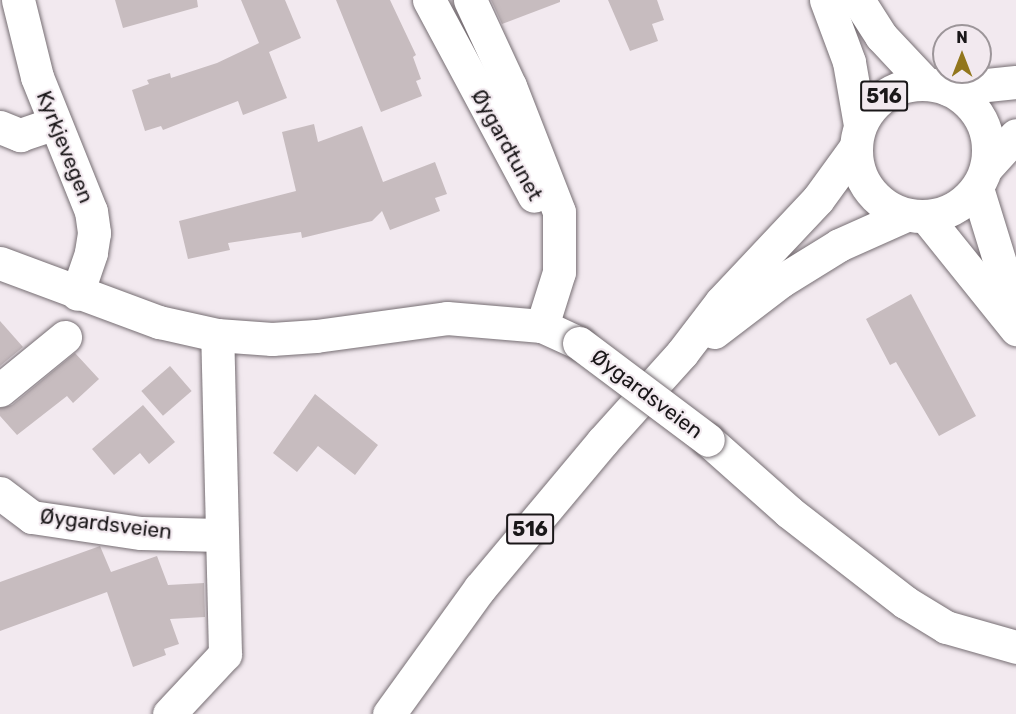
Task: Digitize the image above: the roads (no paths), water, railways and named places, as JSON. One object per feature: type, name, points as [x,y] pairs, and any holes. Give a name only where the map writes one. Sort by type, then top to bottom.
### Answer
[{"type":"street","name":"Kyrkjevegen","points":[[18,0],[54,123],[91,211],[91,253],[78,294]]},
{"type":"street","name":"Øygardtunet","points":[[429,0],[531,191],[559,224]]},
{"type":"street","points":[[470,0],[510,86],[559,212],[559,272],[542,326]]},
{"type":"street","points":[[826,0],[849,62],[864,183],[879,201],[916,216],[1016,329]]},
{"type":"street","points":[[858,0],[881,36],[937,86],[968,101],[982,120],[988,144],[982,178],[1016,315]]},
{"type":"street","name":"516","points":[[389,714],[480,588],[602,442],[682,353],[720,302],[818,199],[858,136],[873,105],[891,91],[1016,82]]},
{"type":"street","points":[[0,127],[20,135],[54,123]]},
{"type":"street","name":"516","points":[[682,353],[830,250],[916,216],[960,205],[1016,135]]},
{"type":"street","name":"Øygardsveien","points":[[0,263],[78,294],[159,322],[218,335],[272,339],[316,336],[447,318],[542,326],[579,343],[708,440],[789,512],[905,602],[946,627],[1016,647]]},
{"type":"street","points":[[169,714],[225,654],[220,535],[218,335]]},
{"type":"street","points":[[0,390],[65,337]]},
{"type":"street","name":"Øygardsveien","points":[[0,493],[32,517],[141,533],[220,535]]}]
